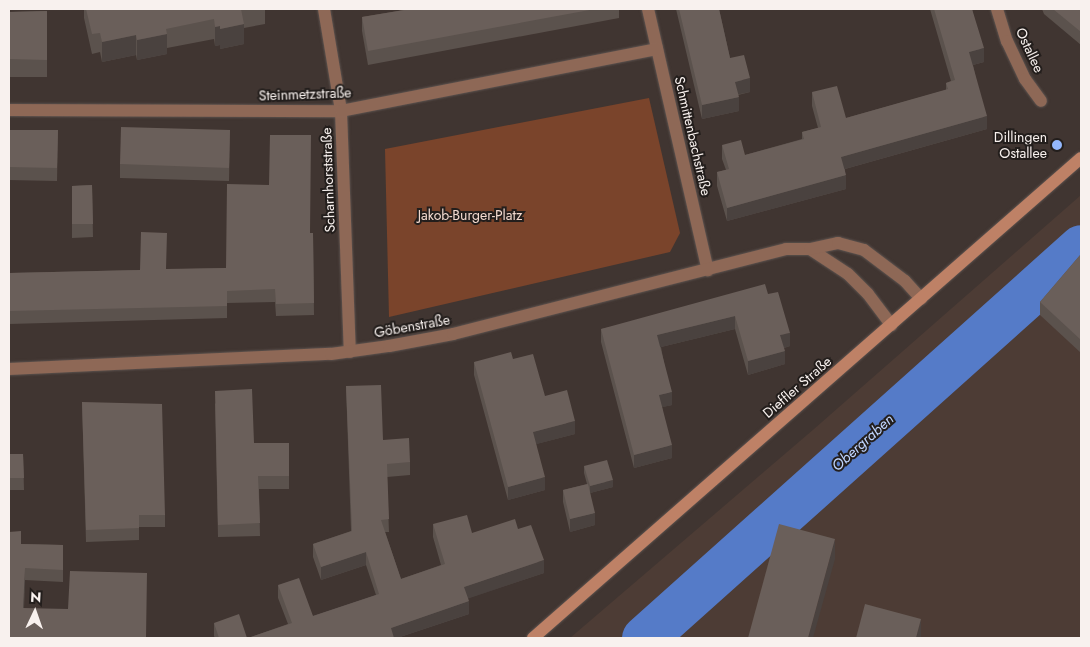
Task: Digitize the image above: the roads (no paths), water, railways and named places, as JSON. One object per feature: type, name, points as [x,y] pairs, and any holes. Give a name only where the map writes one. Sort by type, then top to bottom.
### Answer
[{"type":"main road","name":"Dieffler Straße","points":[[532,638],[1081,158]]},
{"type":"street","name":"Scharnhorststraße","points":[[324,9],[341,112],[350,352]]},
{"type":"street","name":"Schmittenbachstraße","points":[[648,9],[708,270]]},
{"type":"street","name":"Ostallee","points":[[997,9],[1007,41],[1025,79],[1041,101]]},
{"type":"street","name":"Steinmetzstraße","points":[[9,110],[341,112],[658,49]]},
{"type":"street","name":"Göbenstraße","points":[[9,369],[197,362],[350,352],[453,334],[708,270],[786,248],[810,249],[838,242],[853,244],[883,262],[921,299]]},
{"type":"street","points":[[810,249],[848,274],[868,294],[891,325]]},
{"type":"waterway","name":"Obergraben","points":[[644,638],[1081,247]]},
{"type":"place","name":"Dillingen Ostallee","points":[[1057,145]]},
{"type":"park label","name":"Jakob-Burger-Platz","points":[[470,215]]}]
